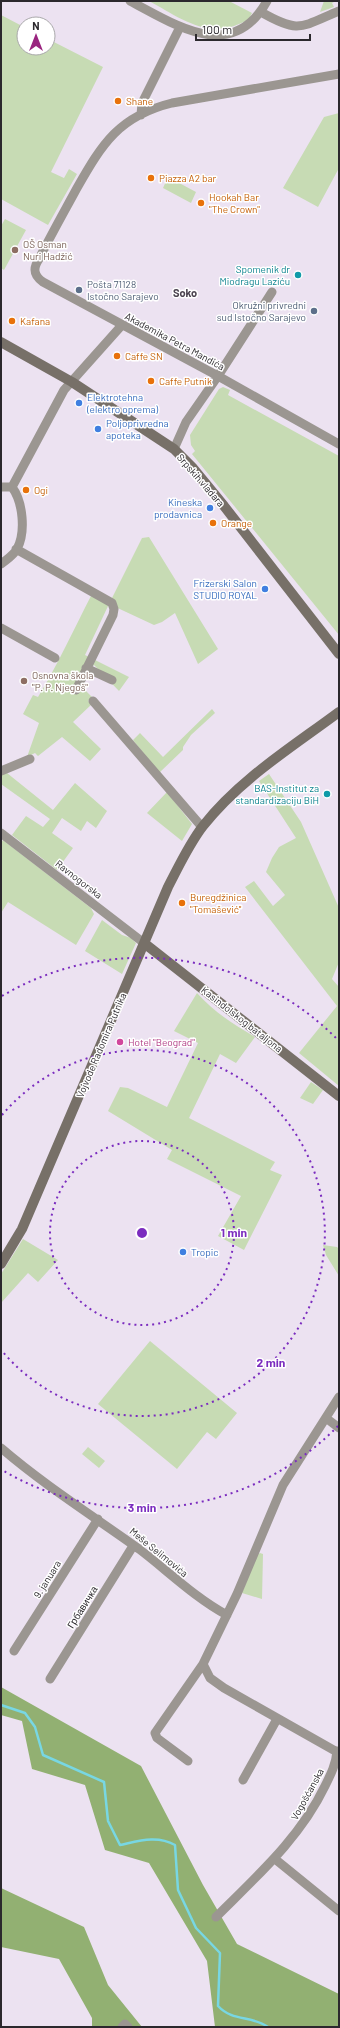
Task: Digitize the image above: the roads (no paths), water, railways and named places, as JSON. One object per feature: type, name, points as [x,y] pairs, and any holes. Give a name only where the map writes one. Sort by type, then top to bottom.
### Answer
[{"type":"street","points":[[130,1],[180,27],[199,34],[223,34],[244,27],[261,12],[267,1]]},
{"type":"street","points":[[261,12],[277,21],[294,27],[306,25],[339,11]]},
{"type":"street","points":[[141,115],[142,103],[180,27]]},
{"type":"street","name":"Akademika Petra Mandića","points":[[339,74],[172,103],[141,115],[117,131],[98,152],[34,268],[35,274],[43,282],[218,376],[339,444]]},
{"type":"street","points":[[174,449],[186,422],[218,376],[272,292]]},
{"type":"street","points":[[12,486],[64,390],[122,325]]},
{"type":"street","name":"Srpskih vladara","points":[[1,342],[72,382],[174,449],[192,467],[339,654]]},
{"type":"street","points":[[1,487],[12,486]]},
{"type":"street","points":[[1,564],[12,556],[16,550],[22,529],[18,496],[12,486]]},
{"type":"street","points":[[16,550],[112,603],[114,609],[76,690]]},
{"type":"street","points":[[1,628],[55,658]]},
{"type":"street","points":[[86,668],[112,680]]},
{"type":"street","points":[[93,701],[202,827]]},
{"type":"street","name":"Vojvode Radomira Putnika","points":[[1,1264],[22,1229],[176,871],[202,827],[224,802],[257,772],[339,712]]},
{"type":"street","points":[[1,771],[30,759]]},
{"type":"street","name":"Ravnogorska","points":[[1,833],[144,943]]},
{"type":"street","name":"Kasindolskog bataljona","points":[[144,943],[339,1096]]},
{"type":"street","points":[[188,1761],[157,1738],[155,1733],[203,1664],[227,1615],[283,1485],[339,1397]]},
{"type":"street","points":[[326,1418],[339,1428]]},
{"type":"street","name":"Meše Selimovića","points":[[1,1448],[31,1472],[134,1546],[202,1601],[227,1615]]},
{"type":"street","name":"9. januara","points":[[14,1651],[98,1519]]},
{"type":"street","name":"Грбавичка","points":[[50,1679],[134,1546]]},
{"type":"street","name":"Vogošćanska","points":[[203,1664],[205,1670],[215,1681],[277,1719],[338,1752],[334,1767],[319,1798],[290,1841],[216,1917]]},
{"type":"street","points":[[243,1780],[277,1719]]},
{"type":"street","points":[[274,1859],[339,1911]]},
{"type":"street","points":[[122,2027],[125,2024],[128,2027]]},
{"type":"waterway","points":[[1,1705],[25,1713],[35,1727],[43,1755],[104,1782],[108,1821],[120,1845],[148,1840],[161,1840],[175,1845],[178,1890],[196,1928],[220,1953],[218,2006],[236,2017],[262,2023],[268,2027]]},
{"type":"place","name":"Shane","points":[[118,101]]},
{"type":"place","name":"Piazza A2 bar","points":[[151,178]]},
{"type":"place","name":"Hookah Bar \"The Crown\"","points":[[201,203]]},
{"type":"place","name":"OŠ Osman Nuri Hadžić","points":[[15,250]]},
{"type":"place","name":"Spomenik dr Miodragu Laziću","points":[[298,275]]},
{"type":"place","name":"Pošta 71128 Istočno Sarajevo","points":[[79,290]]},
{"type":"place","name":"Okružni privredni sud Istočno Sarajevo","points":[[314,311]]},
{"type":"place","name":"Kafana","points":[[12,321]]},
{"type":"place","name":"Caffe SN","points":[[117,356]]},
{"type":"place","name":"Caffe Putnik","points":[[151,381]]},
{"type":"place","name":"Elektrotehna (elektro oprema)","points":[[79,403]]},
{"type":"place","name":"Poljoprivredna apoteka","points":[[98,429]]},
{"type":"place","name":"Ogi","points":[[26,490]]},
{"type":"place","name":"Kineska prodavnica","points":[[210,508]]},
{"type":"place","name":"Orange","points":[[213,523]]},
{"type":"place","name":"Frizerski Salon STUDIO ROYAL","points":[[265,589]]},
{"type":"place","name":"Osnovna škola \"P. P. Njegoš\"","points":[[24,681]]},
{"type":"place","name":"BAS-Institut za standardizaciju BiH","points":[[327,794]]},
{"type":"place","name":"Buregdžinica \"Tomašević\"","points":[[182,903]]},
{"type":"place","name":"Hotel \"Beograd\"","points":[[120,1042]]},
{"type":"place","name":"Tropic","points":[[183,1252]]},
{"type":"district","name":"Soko","points":[[185,292]]}]
